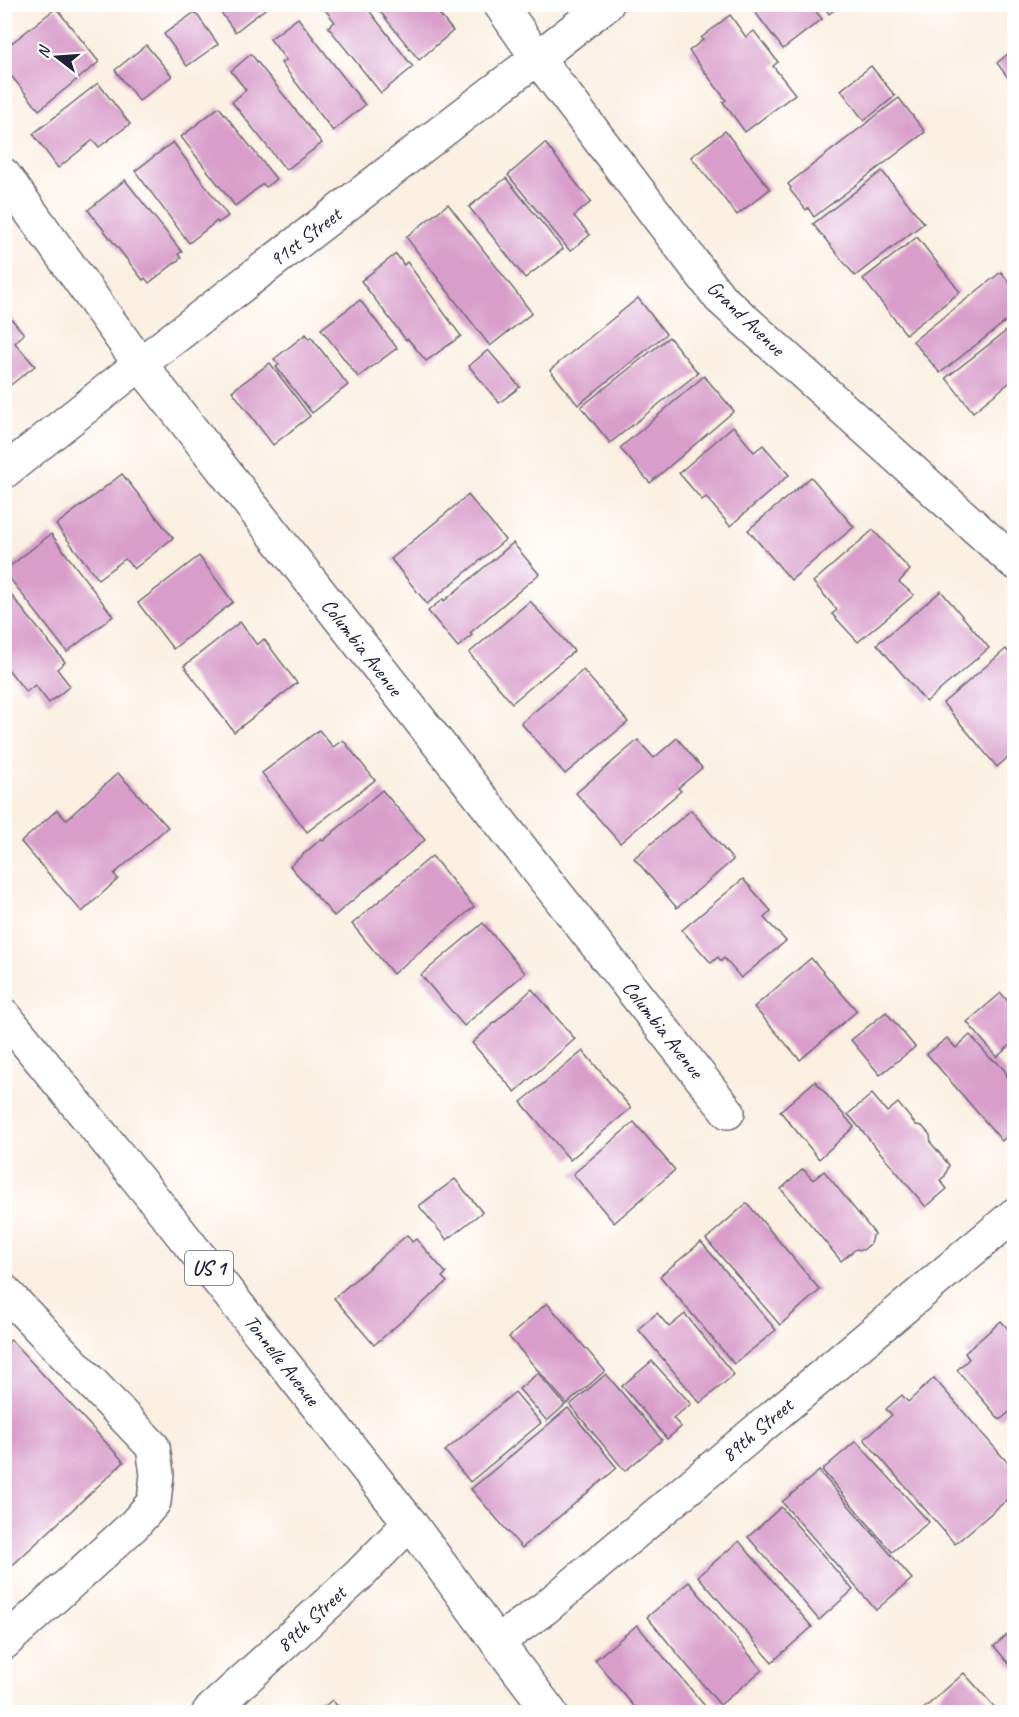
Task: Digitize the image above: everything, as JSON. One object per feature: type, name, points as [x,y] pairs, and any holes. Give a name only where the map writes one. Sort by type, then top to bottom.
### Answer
[{"type":"street","name":"Grand Avenue","points":[[500,4],[538,59],[720,298],[1014,562]]},
{"type":"street","name":"91st Street","points":[[4,472],[140,364],[607,4]]},
{"type":"street","name":"Columbia Avenue","points":[[4,175],[140,364],[728,1112]]},
{"type":"street","name":"Tonnelle Avenue","points":[[4,1015],[160,1207],[410,1523],[550,1713]]},
{"type":"street","name":"89th Street","points":[[496,1642],[545,1608],[1014,1215]]},
{"type":"street","points":[[4,1291],[153,1447],[157,1474],[154,1502],[134,1525],[4,1643]]},
{"type":"street","name":"89th Street","points":[[209,1713],[359,1575],[410,1523]]},
{"type":"building","points":[[4,4],[16,4],[4,13]]},
{"type":"building","points":[[215,4],[262,4],[265,9],[235,32]]},
{"type":"building","points":[[325,4],[364,4],[413,67],[381,93],[328,27],[335,22],[322,6]]},
{"type":"building","points":[[374,4],[431,4],[453,31],[419,60]]},
{"type":"building","points":[[749,4],[810,4],[822,19],[783,49]]},
{"type":"building","points":[[822,4],[841,4],[829,14]]},
{"type":"building","points":[[56,8],[99,62],[39,110],[4,67],[4,49]]},
{"type":"building","points":[[195,12],[218,44],[187,66],[164,34]]},
{"type":"building","points":[[730,15],[746,37],[754,31],[778,62],[773,66],[795,94],[745,132],[723,102],[726,100],[689,51],[703,40],[701,38]]},
{"type":"building","points":[[298,18],[365,105],[333,131],[281,63],[286,60],[270,39]]},
{"type":"building","points":[[146,45],[172,76],[139,101],[115,70]]},
{"type":"building","points":[[1014,49],[1014,86],[997,63]]},
{"type":"building","points":[[251,54],[322,143],[286,170],[232,102],[246,90],[231,71]]},
{"type":"building","points":[[871,66],[895,96],[864,121],[841,90]]},
{"type":"building","points":[[98,83],[130,124],[99,147],[93,140],[58,168],[33,134]]},
{"type":"building","points":[[899,98],[925,132],[814,217],[790,190],[788,184]]},
{"type":"building","points":[[219,107],[276,179],[266,187],[263,184],[235,206],[181,137]]},
{"type":"building","points":[[725,131],[770,189],[737,215],[691,157]]},
{"type":"building","points":[[173,142],[228,216],[218,223],[217,221],[189,243],[135,171]]},
{"type":"building","points":[[545,143],[591,202],[574,216],[590,235],[570,251],[508,175]]},
{"type":"building","points":[[882,171],[924,223],[855,276],[813,224]]},
{"type":"building","points":[[506,178],[563,249],[525,278],[469,207]]},
{"type":"building","points":[[125,180],[182,252],[178,254],[181,258],[149,283],[145,278],[143,280],[88,210]]},
{"type":"building","points":[[448,204],[532,313],[490,346],[406,237]]},
{"type":"building","points":[[917,237],[960,292],[906,334],[863,279]]},
{"type":"building","points":[[396,254],[404,265],[407,262],[461,336],[426,361],[408,339],[406,340],[361,281]]},
{"type":"building","points":[[1001,272],[1014,289],[1014,315],[940,373],[913,341]]},
{"type":"building","points":[[638,298],[666,334],[578,405],[550,370]]},
{"type":"building","points":[[360,300],[397,348],[358,377],[321,329]]},
{"type":"building","points":[[4,310],[24,334],[15,343],[35,366],[4,390]]},
{"type":"building","points":[[1014,325],[1014,379],[973,412],[946,378]]},
{"type":"building","points":[[306,334],[309,339],[311,337],[348,385],[312,413],[276,367],[279,365],[274,359]]},
{"type":"building","points":[[669,337],[698,373],[610,443],[581,407]]},
{"type":"building","points":[[488,350],[520,387],[499,403],[469,366]]},
{"type":"building","points":[[270,363],[310,416],[273,445],[232,391]]},
{"type":"building","points":[[704,376],[734,411],[650,483],[620,448]]},
{"type":"building","points":[[733,426],[754,452],[763,445],[789,475],[730,526],[706,497],[702,500],[679,473]]},
{"type":"building","points":[[122,474],[173,538],[134,569],[125,559],[98,579],[56,525]]},
{"type":"building","points":[[811,477],[854,527],[791,580],[748,530]]},
{"type":"building","points":[[468,495],[505,540],[427,604],[391,559]]},
{"type":"building","points":[[873,530],[910,570],[899,582],[914,595],[858,642],[832,614],[837,610],[813,582]]},
{"type":"building","points":[[51,534],[113,616],[67,652],[4,571]]},
{"type":"building","points":[[513,543],[539,574],[470,633],[472,635],[458,647],[428,611],[443,599],[444,601]]},
{"type":"building","points":[[199,556],[233,602],[173,649],[138,603]]},
{"type":"building","points":[[4,586],[65,662],[57,669],[70,686],[49,703],[35,685],[26,692],[4,664]]},
{"type":"building","points":[[941,591],[989,648],[926,702],[877,644]]},
{"type":"building","points":[[530,601],[574,651],[512,703],[469,653]]},
{"type":"building","points":[[240,622],[257,645],[264,639],[297,683],[234,732],[184,666]]},
{"type":"building","points":[[1006,649],[1014,659],[1014,752],[997,767],[943,703]]},
{"type":"building","points":[[583,670],[628,722],[565,774],[521,723]]},
{"type":"building","points":[[319,730],[333,747],[343,740],[375,780],[307,832],[262,773]]},
{"type":"building","points":[[677,738],[702,768],[678,788],[681,791],[620,843],[576,793],[638,740],[654,758]]},
{"type":"building","points":[[118,773],[168,827],[114,874],[118,879],[82,912],[21,842],[57,810],[66,820]]},
{"type":"building","points":[[382,790],[425,840],[334,916],[290,866]]},
{"type":"building","points":[[691,810],[733,860],[677,908],[634,858]]},
{"type":"building","points":[[432,856],[474,907],[393,974],[352,924]]},
{"type":"building","points":[[743,879],[771,911],[764,918],[786,941],[741,978],[724,958],[721,961],[718,957],[711,963],[682,930]]},
{"type":"building","points":[[483,923],[525,973],[464,1026],[421,975]]},
{"type":"building","points":[[811,958],[857,1011],[800,1060],[754,1007]]},
{"type":"building","points":[[532,989],[575,1039],[515,1092],[472,1043]]},
{"type":"building","points":[[1001,993],[1014,1009],[1014,1042],[997,1057],[967,1022]]},
{"type":"building","points":[[886,1012],[915,1047],[880,1075],[851,1040]]},
{"type":"building","points":[[970,1035],[1005,1071],[1014,1087],[1014,1129],[1002,1141],[927,1054],[947,1038],[956,1048]]},
{"type":"building","points":[[583,1051],[631,1108],[570,1160],[521,1102]]},
{"type":"building","points":[[815,1081],[854,1127],[819,1159],[780,1111]]},
{"type":"building","points":[[872,1094],[887,1112],[898,1103],[916,1125],[922,1126],[930,1135],[931,1143],[949,1165],[945,1176],[940,1180],[947,1189],[926,1207],[848,1114]]},
{"type":"building","points":[[634,1122],[675,1170],[614,1223],[573,1174]]},
{"type":"building","points":[[803,1169],[813,1180],[824,1171],[875,1234],[870,1244],[863,1250],[856,1249],[841,1261],[781,1189]]},
{"type":"building","points":[[455,1179],[482,1212],[447,1240],[419,1206]]},
{"type":"building","points":[[747,1203],[820,1290],[780,1325],[706,1239]]},
{"type":"building","points":[[407,1235],[412,1242],[416,1239],[446,1273],[442,1277],[447,1282],[374,1345],[334,1298]]},
{"type":"building","points":[[701,1242],[776,1330],[734,1364],[660,1276]]},
{"type":"building","points":[[547,1303],[605,1371],[567,1404],[509,1337]]},
{"type":"building","points":[[657,1313],[669,1327],[685,1314],[734,1375],[700,1403],[638,1329]]},
{"type":"building","points":[[1001,1321],[1012,1333],[1010,1337],[1014,1342],[1014,1408],[1000,1420],[957,1370],[969,1359],[965,1353]]},
{"type":"building","points":[[11,1340],[124,1462],[4,1573],[4,1346]]},
{"type":"building","points":[[652,1361],[691,1404],[673,1418],[681,1427],[667,1439],[622,1386]]},
{"type":"building","points":[[538,1373],[565,1405],[547,1421],[519,1389]]},
{"type":"building","points":[[606,1374],[662,1440],[625,1471],[570,1405]]},
{"type":"building","points":[[934,1378],[1014,1470],[1014,1494],[955,1544],[864,1439],[892,1415],[886,1409],[902,1395],[908,1402]]},
{"type":"building","points":[[515,1392],[541,1423],[470,1482],[445,1451]]},
{"type":"building","points":[[568,1408],[617,1468],[522,1548],[471,1489]]},
{"type":"building","points":[[856,1441],[929,1522],[892,1552],[822,1470]]},
{"type":"building","points":[[819,1471],[912,1579],[876,1610],[782,1502]]},
{"type":"building","points":[[781,1507],[853,1590],[819,1620],[748,1537]]},
{"type":"building","points":[[739,1541],[812,1627],[772,1662],[698,1576]]},
{"type":"building","points":[[689,1582],[762,1670],[720,1705],[647,1617]]},
{"type":"building","points":[[637,1625],[710,1712],[639,1712],[595,1660]]},
{"type":"building","points":[[1014,1629],[1014,1670],[994,1646]]},
{"type":"building","points":[[964,1673],[999,1712],[920,1712]]},
{"type":"building","points":[[332,1700],[343,1712],[318,1712]]}]
